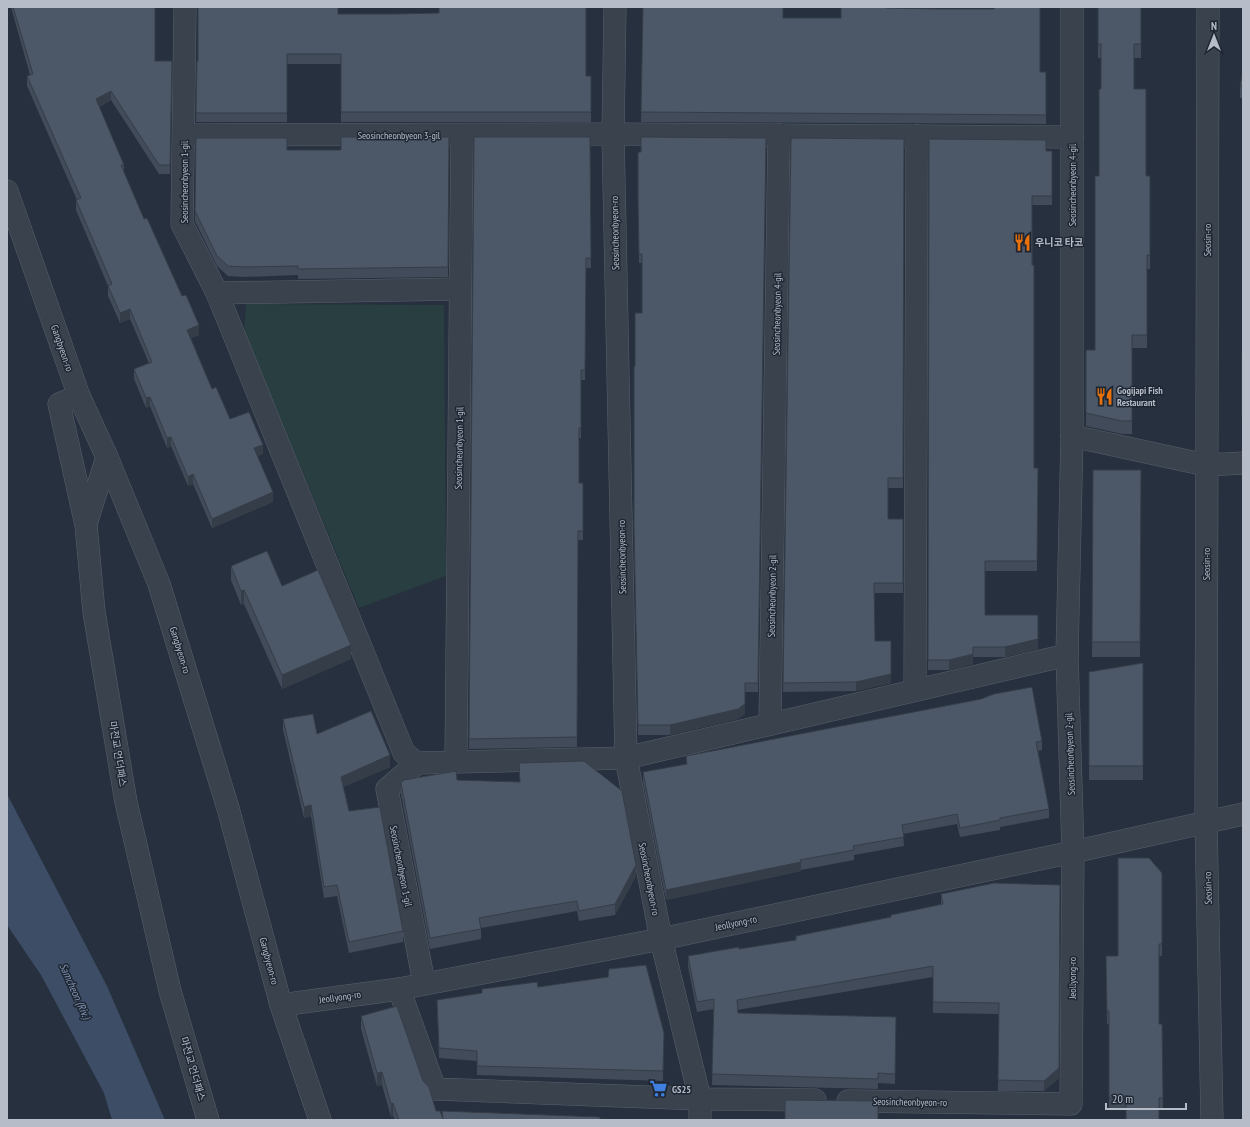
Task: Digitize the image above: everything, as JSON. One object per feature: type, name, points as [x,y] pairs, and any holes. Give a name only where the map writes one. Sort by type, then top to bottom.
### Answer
[{"type":"street","name":"Seosincheonbyeon 1-gil","points":[[185,7],[182,224],[217,293],[404,753],[417,763],[386,789],[424,983]]},
{"type":"street","name":"Seosincheonbyeon-ro","points":[[615,7],[613,134],[626,758],[661,939],[700,1109]]},
{"type":"street","points":[[1072,7],[1072,137]]},
{"type":"street","name":"Seosin-ro","points":[[1208,7],[1206,822],[1212,1120]]},
{"type":"street","name":"Seosincheonbyeon 3-gil","points":[[184,135],[613,134]]},
{"type":"street","name":"Seosincheonbyeon 4-gil","points":[[613,134],[1072,137],[1072,436]]},
{"type":"street","name":"Seosincheonbyeon 1-gil","points":[[456,761],[462,135]]},
{"type":"street","name":"Seosincheonbyeon 4-gil","points":[[774,469],[780,135]]},
{"type":"street","points":[[915,690],[917,136]]},
{"type":"street","name":"Gangbyeon-ro","points":[[7,191],[79,396],[107,457],[159,584],[228,808],[281,1005],[320,1120]]},
{"type":"street","points":[[217,293],[460,289]]},
{"type":"street","name":"마전교 언더패스","points":[[79,396],[59,404],[86,525],[94,612],[126,802],[170,991],[208,1120]]},
{"type":"street","points":[[1072,436],[1206,465],[1243,463]]},
{"type":"street","name":"Seosincheonbyeon 2-gil","points":[[1072,436],[1067,655],[1073,852]]},
{"type":"street","points":[[86,525],[107,457]]},
{"type":"street","name":"Seosincheonbyeon 2-gil","points":[[770,723],[774,469]]},
{"type":"street","points":[[417,763],[626,758],[770,723],[1067,655]]},
{"type":"street","name":"Jeollyong-ro","points":[[281,1005],[399,989],[424,983],[661,939],[1073,852],[1243,814]]},
{"type":"street","name":"Jeollyong-ro","points":[[1071,1104],[1073,852]]},
{"type":"street","name":"Seosincheonbyeon-ro","points":[[399,989],[436,1089],[700,1109],[1071,1104]]},
{"type":"green space","points":[[246,304],[444,305],[446,576],[359,608],[244,331]]},
{"type":"water","name":"Samcheon (Riv.)","points":[[7,794],[107,986],[165,1120],[112,1120],[104,1093],[41,975],[7,925]]},
{"type":"building","points":[[13,7],[155,7],[155,61],[172,61],[170,165],[159,165],[111,91],[96,99],[124,165],[121,165],[144,219],[147,218],[182,296],[186,295],[199,325],[187,330],[212,389],[216,387],[230,419],[249,412],[263,445],[254,448],[273,492],[212,519],[193,474],[188,477],[171,437],[167,438],[150,397],[146,398],[134,369],[152,362],[130,309],[120,313],[108,286],[112,284],[76,200],[81,198],[27,76],[33,74]]},
{"type":"building","points":[[198,7],[338,7],[338,14],[395,14],[439,13],[439,7],[586,7],[586,76],[591,76],[591,112],[341,112],[341,54],[287,54],[287,113],[196,113]]},
{"type":"building","points":[[643,7],[783,7],[783,18],[841,18],[841,7],[994,9],[994,7],[1040,7],[1040,72],[1046,72],[1046,115],[641,112]]},
{"type":"building","points":[[1098,7],[1141,7],[1141,44],[1134,44],[1134,89],[1146,89],[1146,176],[1150,176],[1150,255],[1147,255],[1147,335],[1132,335],[1132,421],[1122,421],[1086,413],[1086,350],[1095,350],[1095,176],[1099,176],[1099,89],[1101,89],[1101,44],[1098,44]]},
{"type":"building","points":[[1243,72],[1243,86],[1240,86]]},
{"type":"building","points":[[341,137],[449,137],[448,267],[298,269],[298,266],[244,267],[228,266],[217,256],[195,211],[196,138],[287,138],[287,150],[341,150]]},
{"type":"building","points":[[474,137],[590,137],[591,258],[586,258],[585,370],[581,370],[581,428],[579,428],[579,483],[583,483],[583,531],[578,531],[577,737],[469,739]]},
{"type":"building","points":[[641,137],[766,138],[758,683],[745,683],[745,704],[738,709],[670,725],[638,725],[634,527],[634,366],[635,313],[642,313],[642,254],[639,254],[638,199],[638,152],[641,152]]},
{"type":"building","points":[[791,138],[904,139],[903,478],[888,478],[888,519],[903,519],[903,583],[874,583],[875,641],[891,641],[891,674],[856,682],[783,683]]},
{"type":"building","points":[[929,139],[1046,140],[1046,151],[1052,151],[1052,196],[1032,196],[1032,265],[1034,265],[1034,468],[1038,468],[1037,561],[985,561],[985,615],[1038,615],[1038,639],[1005,647],[973,647],[973,654],[949,660],[928,660]]},
{"type":"building","points":[[1243,354],[1243,416],[1242,416]]},
{"type":"building","points":[[1093,470],[1141,470],[1140,642],[1092,642]]},
{"type":"building","points":[[267,551],[282,586],[318,570],[351,645],[282,675],[244,590],[241,591],[231,566]]},
{"type":"building","points":[[1143,663],[1143,766],[1089,766],[1089,672]]},
{"type":"building","points":[[1032,687],[1042,741],[1036,742],[1049,809],[1000,818],[1000,820],[960,828],[957,814],[902,825],[904,837],[853,846],[854,850],[800,860],[801,862],[666,890],[643,772],[687,764],[686,756],[981,699],[994,694]]},
{"type":"building","points":[[371,711],[390,755],[341,777],[349,811],[380,807],[403,931],[349,942],[337,885],[324,887],[311,805],[304,807],[283,719],[313,714],[317,734]]},
{"type":"building","points":[[584,761],[622,791],[636,865],[615,904],[579,911],[577,901],[479,918],[481,929],[430,938],[401,783],[404,780],[456,771],[457,780],[520,782],[519,763]]},
{"type":"building","points":[[1118,858],[1149,858],[1162,873],[1162,944],[1159,944],[1159,1024],[1162,1024],[1163,1098],[1159,1098],[1159,1120],[1126,1120],[1126,1098],[1109,1098],[1109,1011],[1107,1011],[1106,956],[1118,956]]},
{"type":"building","points":[[994,883],[1060,885],[1059,1068],[1044,1081],[998,1080],[999,1003],[933,1002],[933,966],[737,1000],[738,1013],[896,1017],[895,1074],[878,1073],[878,1079],[712,1074],[714,999],[697,1002],[688,956],[739,947],[739,949],[796,940],[796,936],[891,917],[891,915],[943,904],[941,894]]},
{"type":"building","points":[[646,965],[664,1033],[663,1071],[477,1066],[477,1051],[439,1048],[437,1000],[482,993],[482,989],[537,982],[538,987],[608,977],[609,969]]},
{"type":"building","points":[[397,1006],[423,1081],[429,1087],[436,1111],[440,1111],[443,1119],[442,1111],[600,1117],[600,1119],[634,1120],[399,1120],[393,1103],[391,1104],[382,1072],[377,1073],[361,1016]]},
{"type":"building","points":[[785,1100],[878,1101],[878,1120],[785,1120]]},
{"type":"place","name":"우니코 타코","points":[[1022,242]]},
{"type":"place","name":"Gogijapi Fish Restaurant","points":[[1104,396]]},
{"type":"place","name":"GS25","points":[[659,1089]]}]
